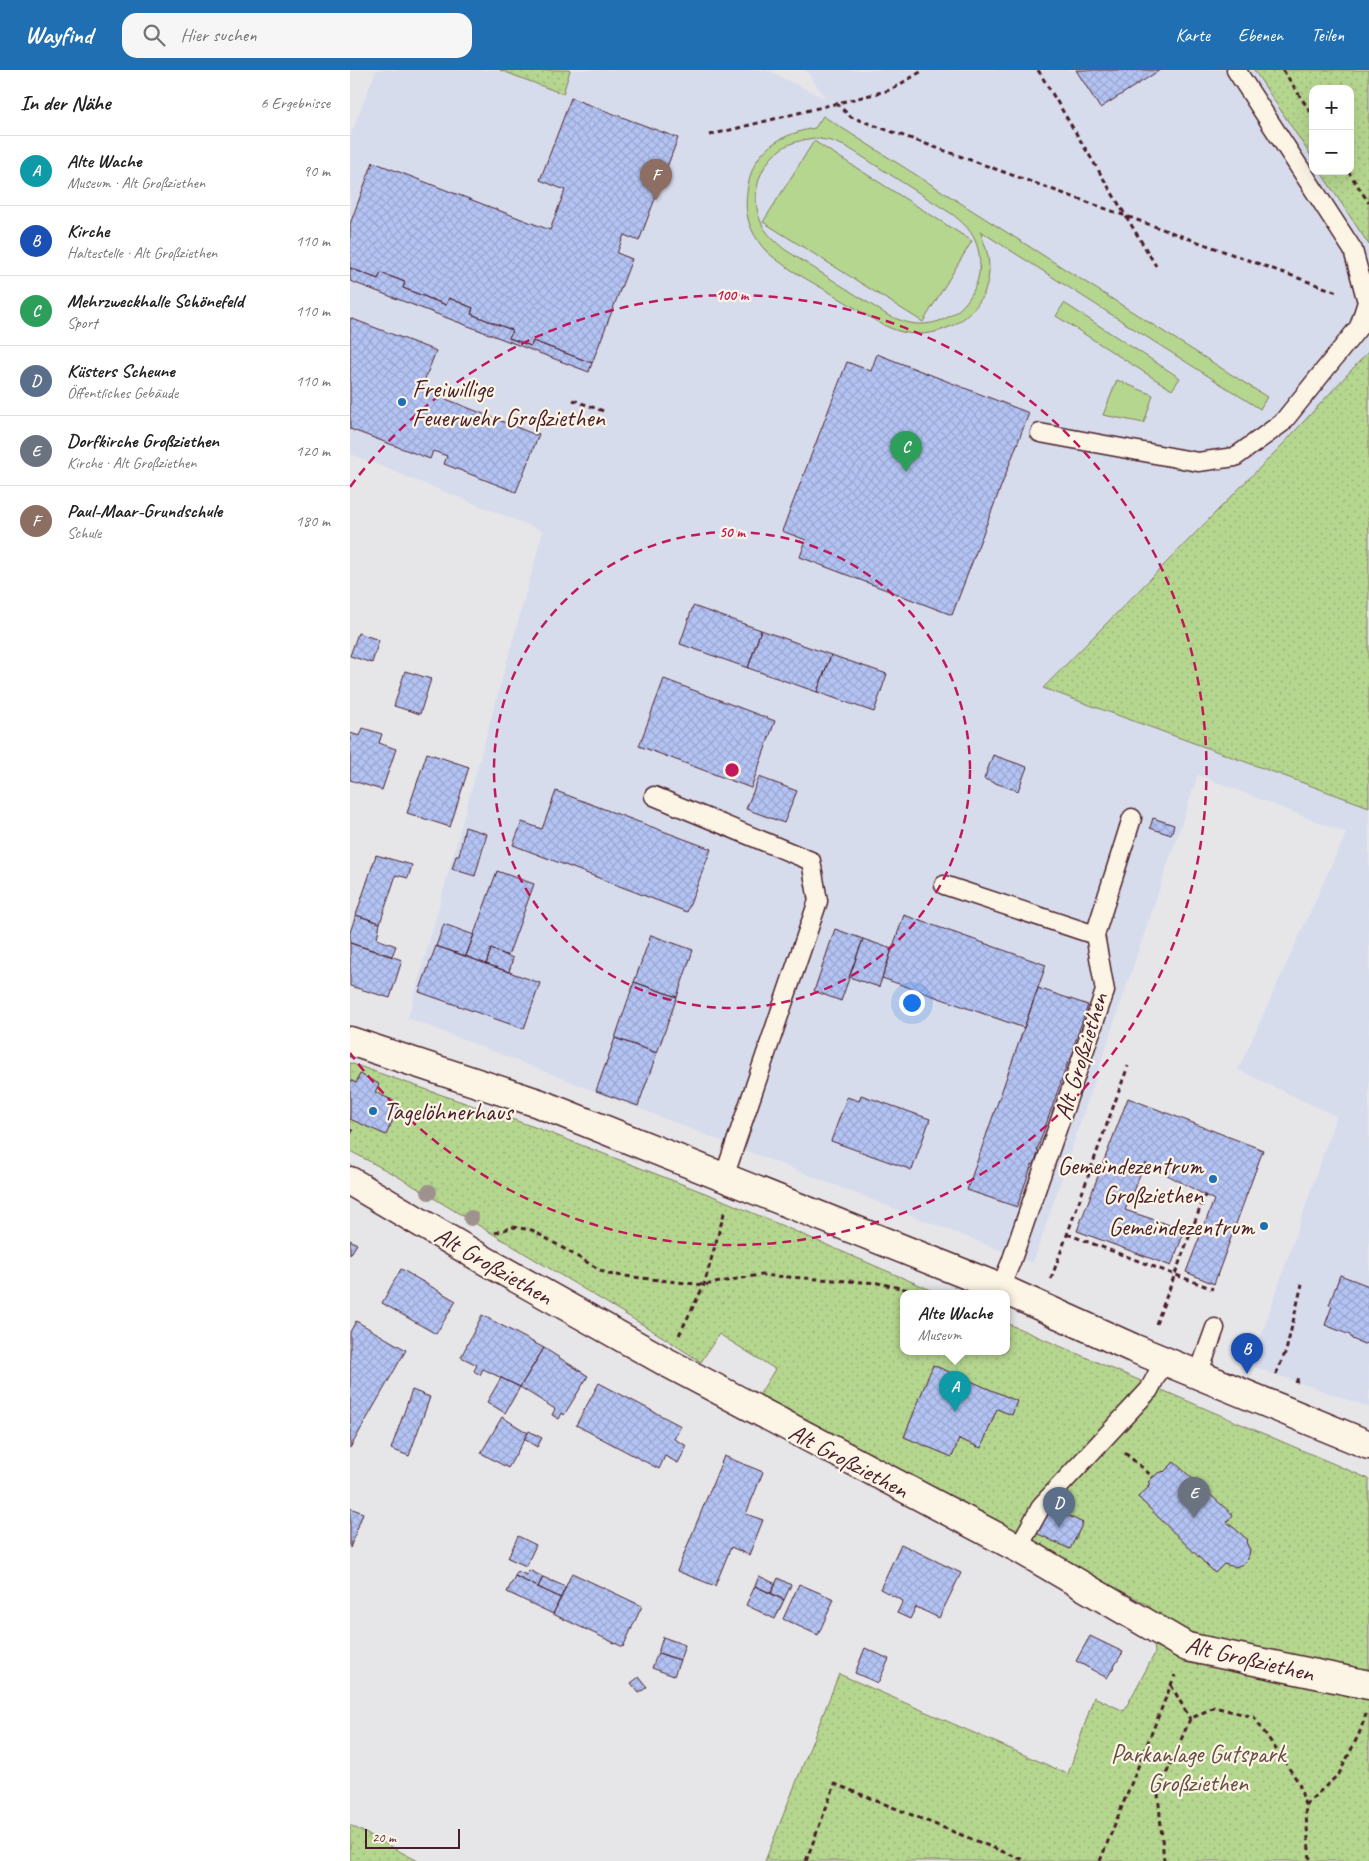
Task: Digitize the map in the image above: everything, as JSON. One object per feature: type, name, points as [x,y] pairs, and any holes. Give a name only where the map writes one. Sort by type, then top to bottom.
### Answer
[{"type":"street","points":[[350,1041],[538,1103],[1004,1290]]},
{"type":"street","name":"Alt Großziethen","points":[[350,1181],[476,1255],[666,1362],[916,1496],[1018,1548],[1187,1647],[1368,1698]]},
{"type":"street","points":[[1010,1293],[1132,1348],[1369,1445]]},
{"type":"lane","points":[[1040,433],[1198,462],[1235,457],[1282,423],[1359,327],[1367,302],[1354,250],[1236,70]]},
{"type":"lane","points":[[654,796],[811,861],[818,901],[728,1179]]},
{"type":"lane","name":"Alt Großziethen","points":[[1000,1288],[1011,1262],[1105,992],[1095,935],[1132,818]]},
{"type":"lane","points":[[944,885],[1095,935]]},
{"type":"lane","points":[[1198,1375],[1215,1328]]},
{"type":"lane","points":[[1018,1548],[1042,1505],[1148,1390],[1164,1361]]},
{"type":"path","points":[[710,135],[890,90],[924,70]]},
{"type":"path","points":[[1038,70],[1156,266]]},
{"type":"path","points":[[1283,70],[1309,110]]},
{"type":"path","points":[[836,103],[851,117],[1367,302]]},
{"type":"path","points":[[1351,175],[1369,203]]},
{"type":"path","points":[[573,400],[606,412]]},
{"type":"path","points":[[1051,1279],[1128,1066]]},
{"type":"path","points":[[350,1134],[353,1127]]},
{"type":"path","points":[[666,1362],[704,1285],[728,1179]]},
{"type":"path","points":[[1156,1324],[1204,1195]]},
{"type":"path","points":[[476,1255],[484,1239],[497,1231],[513,1227],[532,1230],[607,1274],[704,1285],[759,1275],[878,1283],[909,1290]]},
{"type":"path","points":[[1067,1234],[1213,1289]]},
{"type":"path","points":[[1276,1375],[1286,1351],[1302,1284]]},
{"type":"path","points":[[1296,1384],[1299,1376]]},
{"type":"path","points":[[1105,1437],[1153,1477]]},
{"type":"path","points":[[1100,1861],[1187,1647]]},
{"type":"path","points":[[1171,1685],[1190,1719]]},
{"type":"path","points":[[1305,1805],[1339,1774],[1359,1734],[1368,1698]]},
{"type":"path","points":[[1164,1861],[1158,1793],[1190,1719],[1214,1707],[1254,1718],[1299,1783],[1305,1805],[1310,1861]]},
{"type":"path","points":[[806,1861],[835,1784],[1026,1861]]},
{"type":"shaded area","points":[[376,70],[767,70],[826,99],[806,70],[1254,70],[1309,153],[1309,175],[1323,175],[1369,245],[1369,351],[1283,444],[1043,688],[1369,807],[1369,1407],[1251,1366],[1336,1116],[1238,1070],[1346,833],[1198,775],[1033,1263],[408,1018],[543,531],[350,454],[350,136]]},
{"type":"green space","points":[[500,70],[570,70],[563,94]]},
{"type":"green space","points":[[1254,70],[1369,70],[1369,245],[1323,175],[1354,175],[1354,85],[1309,85],[1309,153]]},
{"type":"green space","points":[[823,116],[1267,397],[1260,409],[980,231],[989,264],[987,286],[981,300],[960,321],[932,333],[917,334],[894,330],[793,271],[766,251],[760,244],[748,219],[747,191],[754,166],[766,149],[794,133],[815,128]],"holes":[[[814,138],[831,141],[847,147],[952,214],[971,232],[979,254],[980,269],[977,283],[971,296],[962,307],[938,321],[923,324],[914,324],[889,316],[784,249],[765,230],[758,212],[756,192],[758,182],[767,164],[781,149],[793,143]]]},
{"type":"green space","points":[[814,141],[972,241],[923,322],[763,222]]},
{"type":"green space","points":[[1064,303],[1180,378],[1172,390],[1056,316]]},
{"type":"green space","points":[[1369,351],[1369,807],[1043,688],[1283,444]]},
{"type":"green space","points":[[1117,380],[1153,395],[1144,423],[1103,415]]},
{"type":"green space","name":"Parkanlage Gutspark Großziethen","points":[[350,1063],[537,1128],[718,1198],[931,1290],[900,1290],[900,1355],[1010,1355],[1010,1325],[1369,1479],[1369,1861],[765,1861],[839,1674],[1068,1774],[1094,1697],[1124,1711],[1155,1653],[1150,1606],[758,1397],[775,1369],[719,1334],[701,1362],[397,1176],[350,1151]]},
{"type":"green space","points":[[350,1825],[418,1861],[350,1861]]},
{"type":"building","points":[[1076,70],[1160,70],[1100,108]]},
{"type":"building","points":[[571,98],[678,138],[639,241],[624,235],[617,253],[632,259],[592,363],[533,341],[531,346],[509,338],[512,330],[471,314],[473,308],[449,298],[446,305],[403,288],[405,282],[381,273],[378,279],[350,268],[350,224],[373,162],[550,230],[565,190],[540,180]]},
{"type":"building","points":[[350,268],[378,279],[381,273],[405,282],[403,288],[446,305],[449,298],[473,308],[471,314],[512,330],[509,338],[531,346],[533,341],[592,363],[589,372],[350,281]]},
{"type":"building","name":"Freiwillige Feuerwehr Großziethen","points":[[350,318],[436,351],[421,389],[536,435],[537,433],[539,434],[516,492],[444,464],[447,456],[433,451],[430,459],[350,429]]},
{"type":"building","points":[[877,354],[1029,413],[952,615],[800,557],[806,540],[782,531],[847,362],[871,371]]},
{"type":"building","points":[[693,606],[761,630],[748,668],[680,644]]},
{"type":"building","points":[[761,630],[831,655],[817,692],[748,668]]},
{"type":"building","points":[[358,633],[379,640],[372,663],[350,656]]},
{"type":"building","points":[[831,655],[887,674],[874,712],[817,692]]},
{"type":"building","points":[[405,671],[431,679],[420,714],[394,706]]},
{"type":"building","points":[[664,679],[775,721],[751,788],[639,746]]},
{"type":"building","points":[[363,728],[382,734],[379,743],[396,749],[382,790],[350,780],[350,733],[360,736]]},
{"type":"building","points":[[427,753],[469,767],[450,827],[407,813]]},
{"type":"building","points":[[993,755],[1027,767],[1018,791],[984,779]]},
{"type":"building","points":[[759,777],[797,791],[784,823],[746,809]]},
{"type":"building","points":[[556,791],[711,849],[687,912],[513,845],[522,822],[542,829]]},
{"type":"building","points":[[1153,818],[1174,825],[1171,835],[1150,828]]},
{"type":"building","points":[[465,827],[487,834],[475,876],[452,869],[456,856],[459,856]]},
{"type":"building","points":[[376,855],[412,865],[408,878],[396,875],[380,923],[356,915]]},
{"type":"building","points":[[497,871],[534,884],[508,956],[491,949],[486,964],[466,956]]},
{"type":"building","points":[[356,915],[380,923],[377,939],[396,946],[392,956],[350,943],[350,932]]},
{"type":"building","points":[[904,915],[1046,965],[1024,1028],[882,978]]},
{"type":"building","points":[[444,924],[474,935],[466,956],[436,946]]},
{"type":"building","points":[[835,929],[863,939],[841,1001],[814,991]]},
{"type":"building","points":[[651,935],[693,950],[677,997],[634,982]]},
{"type":"building","points":[[863,939],[892,949],[879,987],[849,977]]},
{"type":"building","points":[[350,943],[402,960],[390,998],[350,986]]},
{"type":"building","points":[[436,946],[540,983],[524,1029],[419,992]]},
{"type":"building","points":[[491,949],[513,958],[509,972],[486,964]]},
{"type":"building","points":[[634,982],[677,997],[657,1053],[615,1038]]},
{"type":"building","points":[[1038,988],[1088,1005],[1073,1048],[1075,1048],[1070,1063],[1068,1062],[1037,1150],[1039,1151],[1034,1165],[1032,1164],[1017,1207],[967,1190]]},
{"type":"building","points":[[615,1038],[657,1053],[638,1106],[596,1091]]},
{"type":"building","name":"Tagelöhnerhaus","points":[[360,1074],[379,1084],[375,1092],[400,1104],[386,1135],[350,1119],[350,1080],[356,1083]]},
{"type":"building","points":[[861,1095],[930,1119],[912,1170],[831,1141],[847,1097],[859,1101]]},
{"type":"building","name":"Gemeindezentrum Großziethen","points":[[1128,1098],[1263,1150],[1214,1284],[1186,1272],[1214,1200],[1145,1163],[1125,1210],[1185,1230],[1171,1266],[1077,1231]]},
{"type":"building","points":[[350,1240],[357,1244],[350,1255]]},
{"type":"building","points":[[401,1269],[456,1301],[436,1334],[382,1303]]},
{"type":"building","points":[[1340,1275],[1369,1286],[1369,1342],[1364,1344],[1352,1339],[1350,1335],[1325,1325],[1332,1306],[1329,1305]]},
{"type":"building","points":[[482,1315],[544,1348],[520,1387],[483,1369],[480,1375],[474,1371],[477,1365],[461,1357]]},
{"type":"building","points":[[356,1321],[406,1350],[350,1448],[350,1332]]},
{"type":"building","points":[[544,1348],[588,1376],[564,1415],[562,1413],[559,1419],[552,1415],[555,1409],[520,1387]]},
{"type":"building","points":[[933,1365],[1017,1401],[1012,1415],[997,1409],[981,1448],[959,1439],[952,1457],[904,1437]]},
{"type":"building","points":[[501,1378],[520,1387],[505,1413],[487,1402]]},
{"type":"building","points":[[599,1383],[681,1426],[674,1439],[687,1446],[678,1463],[665,1456],[659,1469],[576,1425]]},
{"type":"building","points":[[412,1390],[430,1397],[409,1456],[391,1449]]},
{"type":"building","points":[[502,1417],[528,1433],[508,1468],[481,1453]]},
{"type":"building","points":[[529,1431],[542,1438],[537,1447],[524,1439]]},
{"type":"building","points":[[724,1456],[763,1472],[746,1514],[763,1520],[749,1555],[731,1547],[715,1586],[677,1571]]},
{"type":"building","points":[[1174,1462],[1233,1515],[1227,1522],[1248,1540],[1246,1542],[1250,1550],[1248,1559],[1243,1564],[1235,1567],[1224,1564],[1215,1573],[1138,1497],[1149,1487],[1147,1486],[1150,1484],[1148,1482],[1159,1472],[1164,1472]]},
{"type":"building","points":[[1049,1506],[1083,1523],[1070,1549],[1036,1533]]},
{"type":"building","points":[[350,1508],[363,1513],[350,1548]]},
{"type":"building","points":[[518,1536],[536,1545],[526,1566],[508,1558]]},
{"type":"building","points":[[901,1544],[961,1573],[939,1618],[916,1607],[910,1619],[897,1613],[903,1601],[880,1589]]},
{"type":"building","points":[[529,1570],[543,1577],[538,1587],[515,1576],[517,1571],[527,1575]]},
{"type":"building","points":[[572,1573],[642,1606],[623,1647],[553,1614]]},
{"type":"building","points":[[515,1576],[561,1598],[553,1614],[507,1592]]},
{"type":"building","points":[[759,1576],[776,1584],[771,1593],[755,1586]]},
{"type":"building","points":[[543,1577],[566,1587],[561,1598],[538,1587]]},
{"type":"building","points":[[778,1578],[791,1585],[784,1600],[771,1593]]},
{"type":"building","points":[[799,1584],[834,1599],[818,1635],[783,1619]]},
{"type":"building","points":[[755,1586],[784,1600],[775,1619],[746,1605]]},
{"type":"building","points":[[1090,1636],[1123,1652],[1107,1678],[1076,1661]]},
{"type":"building","points":[[663,1637],[685,1645],[680,1660],[658,1653]]},
{"type":"building","points":[[865,1648],[889,1659],[878,1683],[855,1673]]},
{"type":"building","points":[[658,1653],[680,1660],[674,1676],[652,1668]]},
{"type":"building","points":[[639,1677],[647,1687],[639,1693],[631,1683]]},
{"type":"place","name":"Paul-Maar-Grundschule","points":[[656,200]]},
{"type":"place","name":"Freiwillige Feuerwehr Großziethen","points":[[402,402]]},
{"type":"place","name":"Mehrzweckhalle Schönefeld","points":[[906,472]]},
{"type":"place","name":"Tagelöhnerhaus","points":[[373,1111]]},
{"type":"place","name":"Gemeindezentrum Großziethen","points":[[1213,1179]]},
{"type":"place","name":"Gemeindezentrum","points":[[1264,1226]]},
{"type":"place","name":"Kirche","points":[[1247,1374]]},
{"type":"place","name":"Alte Wache","points":[[955,1412]]},
{"type":"place","name":"Dorfkirche Großziethen","points":[[1194,1518]]},
{"type":"place","name":"Küsters Scheune","points":[[1059,1528]]}]
